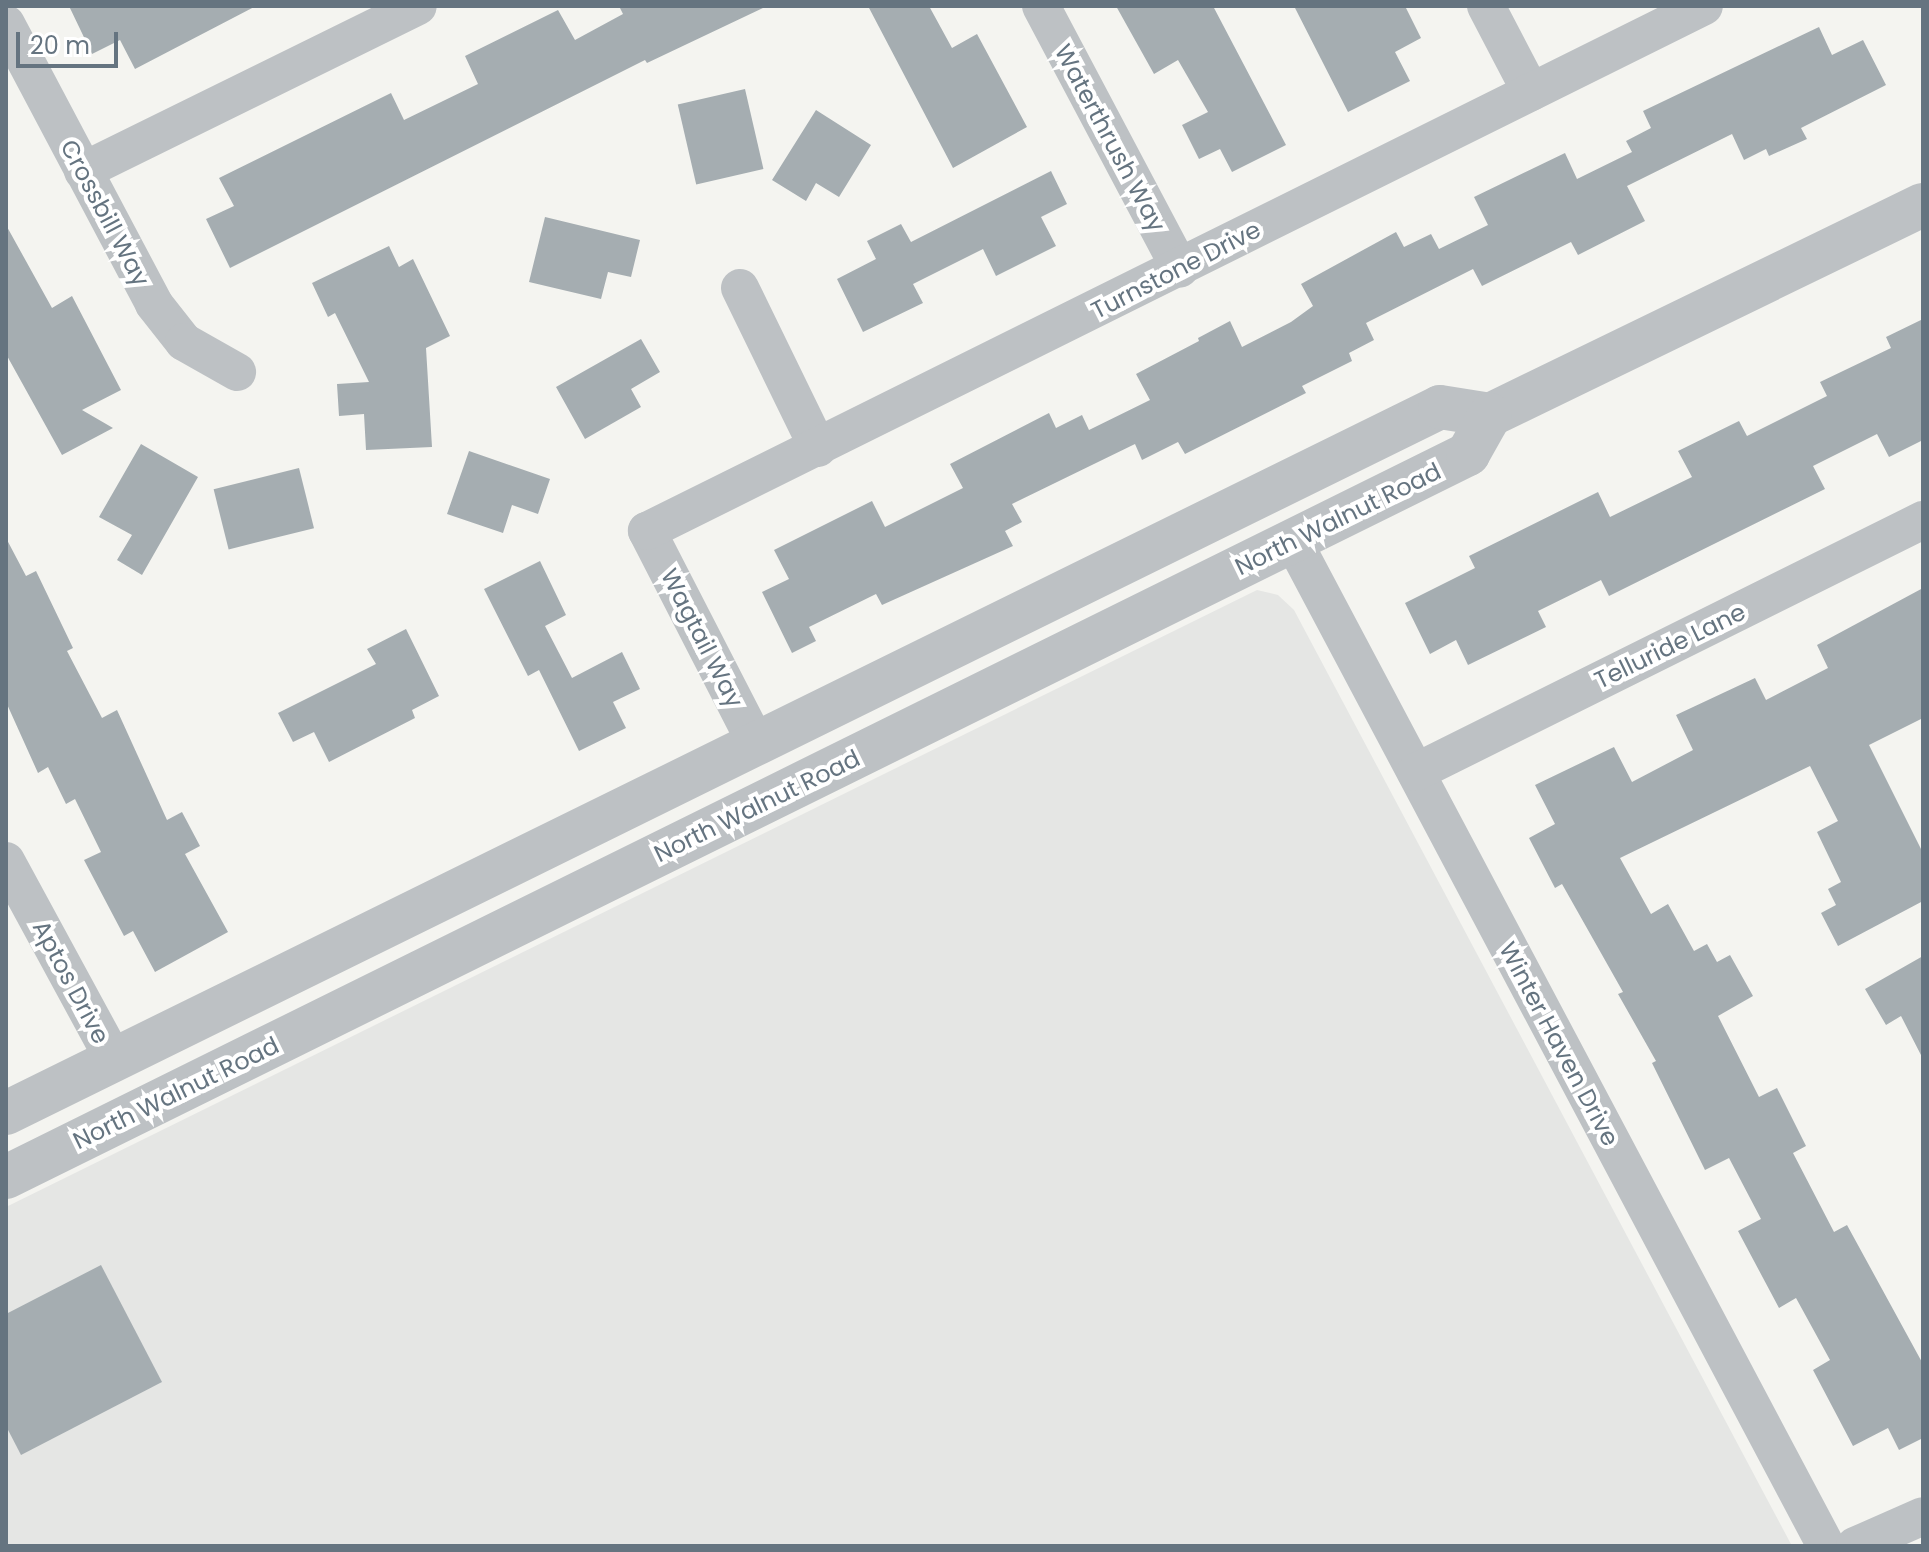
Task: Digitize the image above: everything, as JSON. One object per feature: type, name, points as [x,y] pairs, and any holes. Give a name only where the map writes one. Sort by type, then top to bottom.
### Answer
[{"type":"street","points":[[83,171],[418,6]]},
{"type":"street","name":"Waterthrush Way","points":[[1041,6],[1180,269]]},
{"type":"street","points":[[1486,6],[1531,92]]},
{"type":"street","name":"Turnstone Drive","points":[[647,531],[1180,269],[1704,6]]},
{"type":"street","name":"Crossbill Way","points":[[6,24],[170,327],[200,355],[237,372]]},
{"type":"street","points":[[6,1113],[1440,407],[1490,415],[1923,205]]},
{"type":"street","points":[[740,288],[818,448]]},
{"type":"street","name":"North Walnut Road","points":[[6,1177],[1468,454],[1490,415]]},
{"type":"street","name":"Telluride Lane","points":[[1416,772],[1923,520]]},
{"type":"street","name":"Wagtail Way","points":[[647,531],[757,745]]},
{"type":"street","name":"Winter Haven Drive","points":[[1293,541],[1826,1546]]},
{"type":"street","name":"Aptos Drive","points":[[6,861],[114,1060]]},
{"type":"street","points":[[1855,1546],[1923,1516]]},
{"type":"shaded area","points":[[1257,590],[1278,595],[1294,610],[1792,1546],[6,1546],[6,1207]]},
{"type":"building","points":[[69,6],[256,6],[135,69],[120,40],[92,54]]},
{"type":"building","points":[[619,6],[767,6],[647,63],[645,60],[230,268],[206,219],[234,206],[219,178],[391,93],[404,120],[478,84],[465,56],[558,10],[575,40],[623,14]]},
{"type":"building","points":[[868,6],[929,6],[952,48],[977,34],[1027,127],[953,168]]},
{"type":"building","points":[[1116,6],[1213,6],[1286,145],[1232,172],[1220,149],[1199,159],[1182,125],[1208,112],[1178,60],[1154,74]]},
{"type":"building","points":[[1294,6],[1405,6],[1421,38],[1395,52],[1410,81],[1348,112]]},
{"type":"building","points":[[1819,27],[1832,55],[1863,40],[1886,85],[1801,128],[1807,139],[1769,156],[1766,149],[1744,160],[1732,134],[1627,186],[1645,221],[1578,255],[1571,242],[1482,286],[1473,269],[1366,323],[1374,340],[1349,353],[1352,361],[1302,386],[1306,393],[1185,454],[1178,442],[1142,460],[1135,444],[1012,504],[1022,522],[1005,531],[1013,546],[882,605],[876,594],[809,627],[816,641],[792,653],[762,592],[789,579],[774,550],[872,501],[885,527],[963,488],[950,464],[1049,413],[1056,428],[1082,415],[1089,430],[1150,400],[1136,374],[1199,341],[1198,338],[1230,321],[1242,347],[1291,322],[1313,306],[1301,284],[1396,232],[1404,247],[1431,234],[1439,249],[1488,225],[1474,197],[1565,153],[1577,179],[1632,152],[1626,141],[1651,128],[1643,111]]},
{"type":"building","points":[[745,89],[763,169],[696,184],[678,105]]},
{"type":"building","points":[[816,110],[871,145],[839,197],[816,183],[806,201],[772,180]]},
{"type":"building","points":[[1051,171],[1067,204],[1041,217],[1056,246],[996,276],[983,249],[913,284],[923,303],[863,332],[837,279],[876,259],[867,241],[901,224],[911,242]]},
{"type":"building","points":[[545,217],[640,240],[631,277],[608,272],[601,299],[529,282]]},
{"type":"building","points":[[6,225],[52,308],[72,296],[121,390],[82,410],[113,428],[62,455],[6,354]]},
{"type":"building","points":[[389,246],[399,267],[413,259],[450,336],[426,348],[432,447],[366,450],[364,414],[339,416],[337,384],[369,382],[335,313],[328,317],[312,283]]},
{"type":"building","points":[[1923,319],[1923,440],[1889,457],[1877,434],[1813,466],[1825,489],[1609,596],[1601,580],[1538,611],[1546,627],[1468,665],[1456,640],[1430,654],[1405,603],[1475,568],[1469,556],[1598,492],[1610,517],[1692,477],[1678,451],[1739,421],[1747,436],[1827,396],[1820,382],[1891,348],[1886,337]]},
{"type":"building","points":[[641,339],[660,372],[631,389],[641,407],[585,439],[556,387]]},
{"type":"building","points":[[141,444],[198,477],[142,575],[117,560],[132,535],[99,517]]},
{"type":"building","points":[[469,451],[550,479],[538,514],[512,505],[503,533],[447,514]]},
{"type":"building","points":[[299,468],[314,528],[229,549],[214,489]]},
{"type":"building","points":[[6,538],[26,576],[36,571],[73,648],[67,651],[102,718],[117,710],[167,820],[182,812],[200,846],[185,854],[228,932],[155,972],[133,931],[124,936],[84,860],[101,852],[75,799],[66,804],[48,767],[38,773],[6,702]]},
{"type":"building","points":[[540,561],[566,615],[545,626],[572,678],[622,652],[640,689],[613,702],[626,728],[579,751],[539,670],[528,676],[484,589]]},
{"type":"building","points":[[1923,588],[1923,718],[1869,745],[1923,853],[1923,901],[1838,946],[1821,913],[1836,905],[1828,889],[1841,882],[1817,832],[1838,821],[1810,766],[1620,858],[1651,914],[1668,904],[1694,951],[1707,944],[1717,962],[1730,955],[1753,996],[1718,1016],[1759,1097],[1777,1088],[1806,1146],[1793,1153],[1834,1232],[1847,1225],[1923,1364],[1923,1438],[1899,1450],[1888,1428],[1853,1446],[1813,1370],[1830,1360],[1796,1298],[1779,1308],[1738,1231],[1761,1219],[1729,1158],[1705,1170],[1652,1063],[1656,1061],[1618,994],[1623,992],[1562,884],[1555,888],[1529,838],[1555,824],[1535,785],[1614,747],[1632,782],[1693,750],[1676,715],[1755,678],[1766,700],[1828,668],[1817,645]]},
{"type":"building","points":[[406,629],[439,696],[412,710],[415,718],[329,762],[314,732],[293,742],[278,713],[376,664],[367,649]]},
{"type":"building","points":[[1923,956],[1923,1059],[1901,1016],[1886,1025],[1865,989]]},
{"type":"building","points":[[101,1265],[162,1382],[21,1455],[6,1426],[6,1314]]}]
